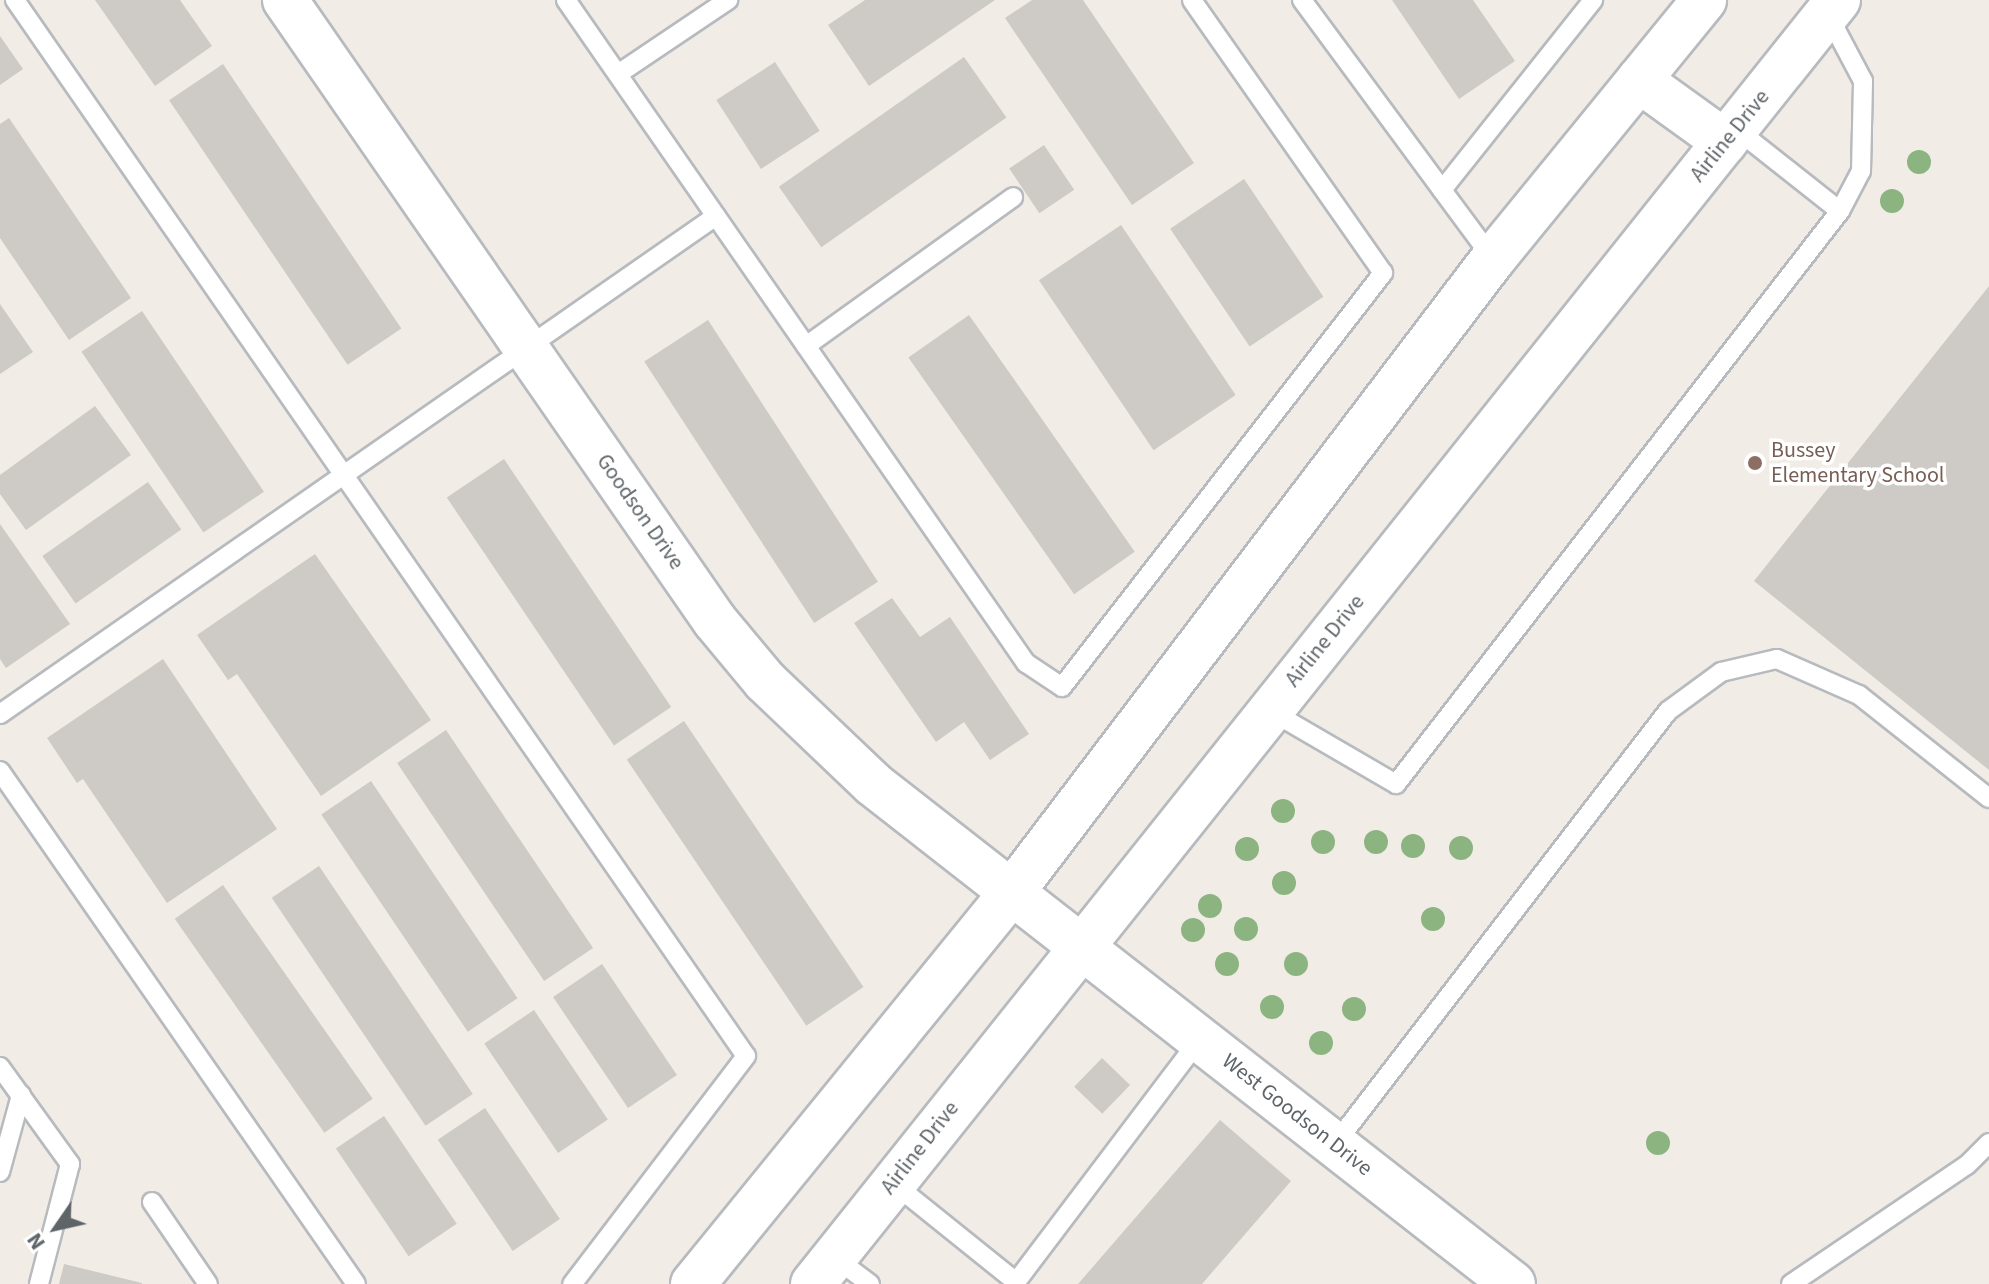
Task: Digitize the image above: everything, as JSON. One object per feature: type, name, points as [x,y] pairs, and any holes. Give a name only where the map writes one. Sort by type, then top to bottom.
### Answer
[{"type":"main road","name":"Goodson Drive","points":[[285,0],[715,621],[765,681],[873,784],[1080,946]]},
{"type":"main road","points":[[693,1284],[1012,892],[1493,259],[1704,0]]},
{"type":"main road","name":"Airline Drive","points":[[823,1270],[1833,7]]},
{"type":"main road","points":[[1639,80],[1731,135]]},
{"type":"main road","name":"West Goodson Drive","points":[[1080,946],[1513,1284]]},
{"type":"lane","points":[[15,0],[746,1056],[572,1284]]},
{"type":"lane","points":[[566,0],[1026,663],[1062,687],[1383,273],[1192,0]]},
{"type":"lane","points":[[618,74],[728,0]]},
{"type":"lane","points":[[1302,0],[1493,259]]},
{"type":"lane","points":[[1442,190],[1593,0]]},
{"type":"lane","points":[[1269,710],[1396,784],[1840,211],[1861,171],[1863,81],[1833,7]]},
{"type":"lane","points":[[1731,135],[1840,211]]},
{"type":"lane","points":[[806,346],[1013,197]]},
{"type":"lane","points":[[0,714],[716,216]]},
{"type":"lane","points":[[1335,1144],[1668,711],[1721,672],[1777,659],[1859,695],[1989,798]]},
{"type":"lane","points":[[0,771],[356,1284]]},
{"type":"lane","points":[[893,1183],[1016,1282],[1200,1039]]},
{"type":"lane","points":[[0,1067],[70,1164],[39,1284]]},
{"type":"lane","points":[[0,1172],[21,1095]]},
{"type":"lane","points":[[1791,1284],[1967,1165],[1989,1143]]},
{"type":"lane","points":[[152,1202],[208,1284]]},
{"type":"lane","points":[[823,1270],[870,1284]]},
{"type":"building","points":[[95,0],[180,0],[212,46],[155,86]]},
{"type":"building","points":[[865,0],[995,0],[869,86],[828,25]]},
{"type":"building","points":[[1032,0],[1083,0],[1194,163],[1132,205],[1005,18]]},
{"type":"building","points":[[1392,0],[1473,0],[1515,61],[1459,99]]},
{"type":"building","points":[[0,36],[23,69],[0,85]]},
{"type":"building","points":[[964,57],[1006,118],[821,247],[779,187]]},
{"type":"building","points":[[775,62],[820,131],[761,169],[716,100]]},
{"type":"building","points":[[223,64],[401,328],[347,365],[169,100]]},
{"type":"building","points":[[9,118],[131,298],[69,340],[0,238],[0,124]]},
{"type":"building","points":[[1044,145],[1074,190],[1039,213],[1009,168]]},
{"type":"building","points":[[1244,179],[1323,297],[1250,346],[1170,229]]},
{"type":"building","points":[[1121,225],[1236,395],[1154,450],[1039,280]]},
{"type":"building","points":[[1989,286],[1989,770],[1754,581]]},
{"type":"building","points":[[0,304],[33,352],[0,374]]},
{"type":"building","points":[[142,311],[264,492],[203,533],[81,352]]},
{"type":"building","points":[[969,315],[1135,552],[1074,594],[908,357]]},
{"type":"building","points":[[708,320],[878,582],[814,623],[644,361]]},
{"type":"building","points":[[95,406],[131,455],[26,530],[0,494],[0,475]]},
{"type":"building","points":[[504,459],[671,707],[614,745],[447,498]]},
{"type":"building","points":[[148,482],[181,530],[76,604],[42,556]]},
{"type":"building","points":[[0,524],[70,624],[6,668],[0,659]]},
{"type":"building","points":[[315,554],[431,720],[321,796],[237,674],[228,680],[197,635]]},
{"type":"building","points":[[892,598],[920,637],[950,617],[1029,734],[990,760],[964,722],[936,742],[854,623]]},
{"type":"building","points":[[163,659],[277,829],[167,903],[83,779],[77,783],[47,738]]},
{"type":"building","points":[[684,721],[864,987],[806,1026],[627,760]]},
{"type":"building","points":[[446,730],[593,948],[544,981],[397,763]]},
{"type":"building","points":[[371,781],[518,998],[468,1032],[321,815]]},
{"type":"building","points":[[319,866],[473,1094],[426,1126],[272,898]]},
{"type":"building","points":[[223,885],[373,1099],[324,1133],[175,919]]},
{"type":"building","points":[[602,964],[677,1075],[628,1108],[553,997]]},
{"type":"building","points":[[534,1010],[608,1119],[558,1153],[484,1044]]},
{"type":"building","points":[[1102,1058],[1130,1085],[1102,1114],[1074,1087]]},
{"type":"building","points":[[485,1108],[560,1219],[513,1251],[438,1140]]},
{"type":"building","points":[[384,1116],[457,1224],[409,1256],[336,1148]]},
{"type":"building","points":[[1220,1120],[1291,1181],[1202,1284],[1078,1284]]},
{"type":"building","points":[[64,1264],[142,1283],[142,1284],[59,1284]]},
{"type":"place","name":"Bussey Elementary School","points":[[1755,463]]}]
